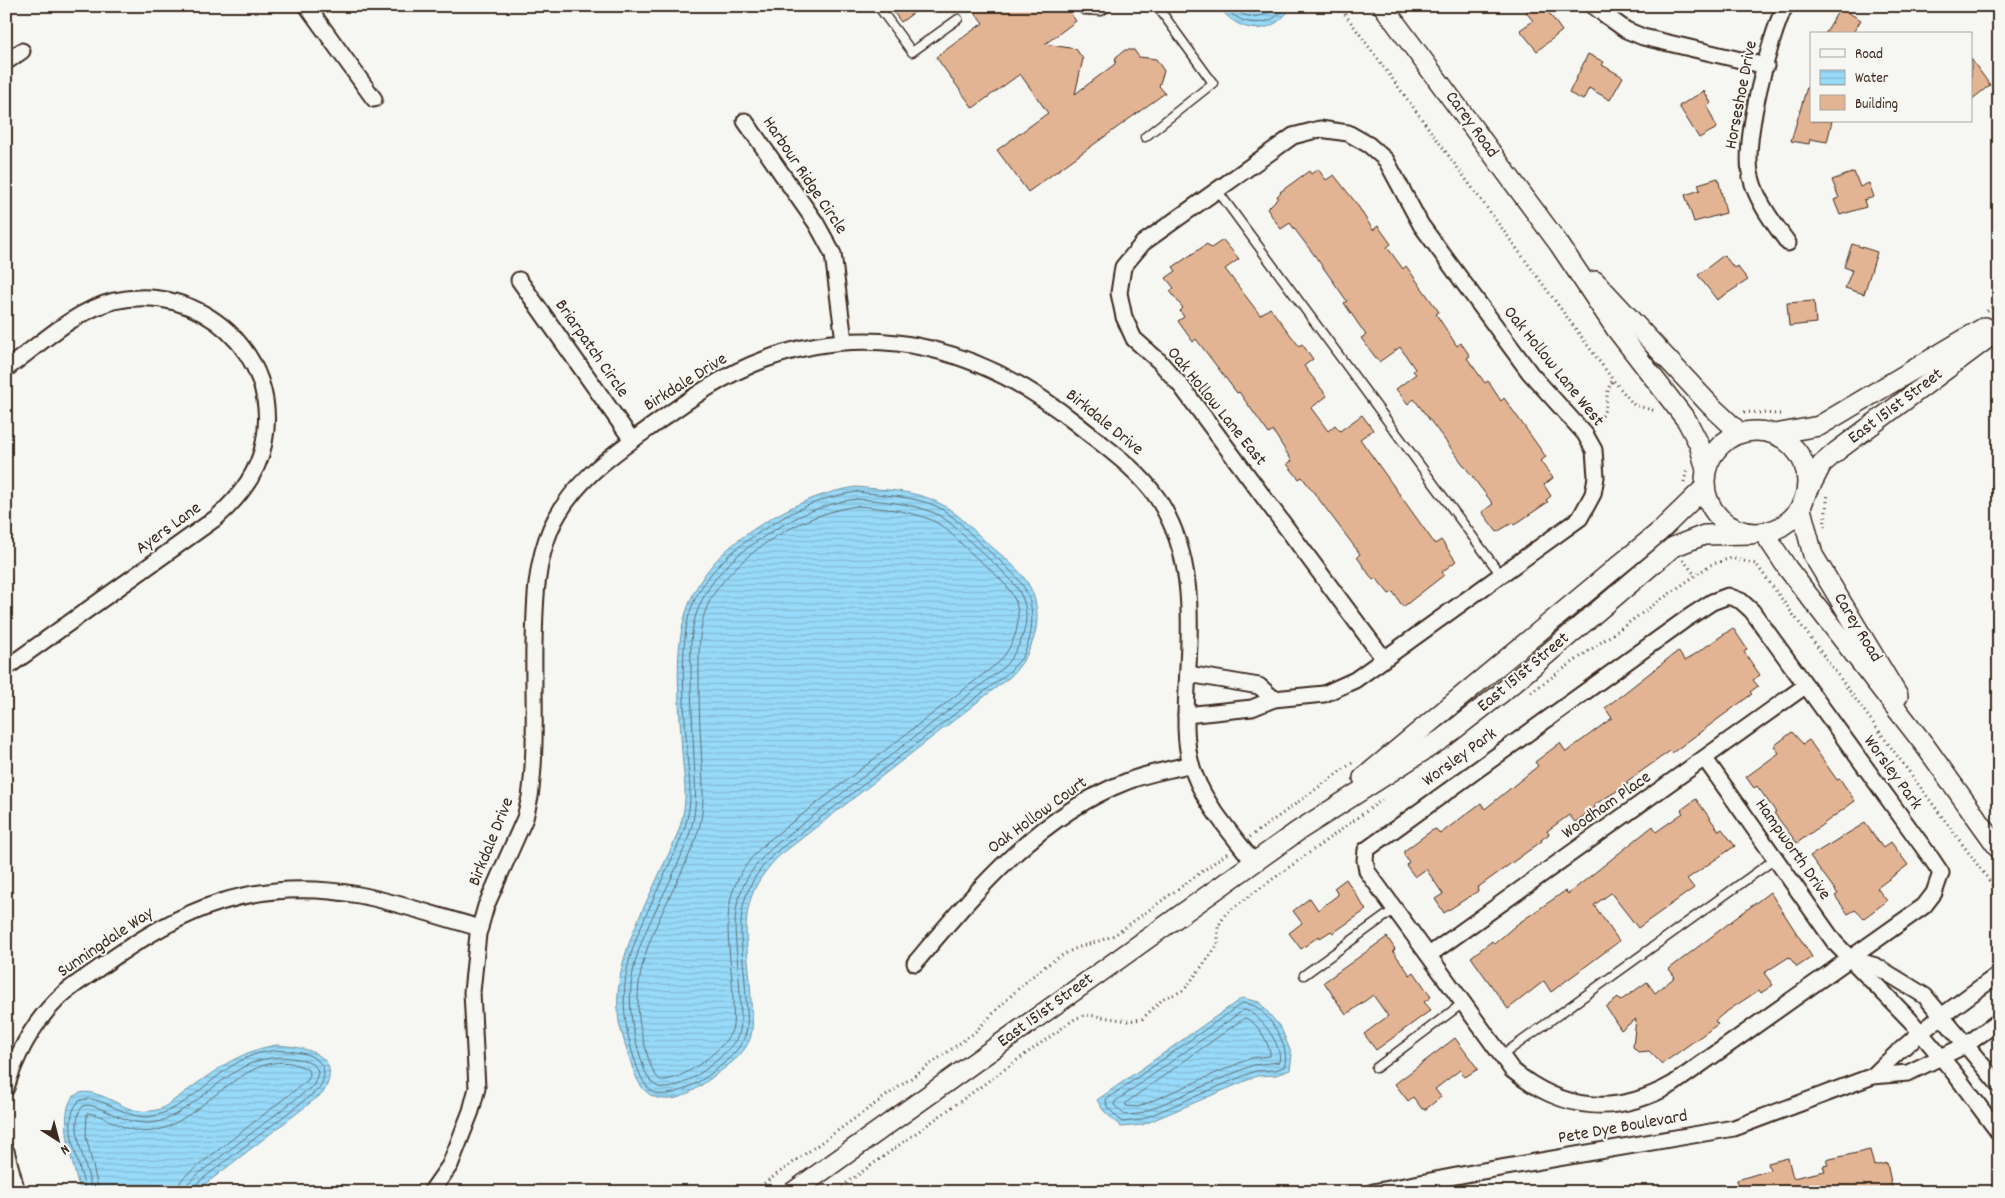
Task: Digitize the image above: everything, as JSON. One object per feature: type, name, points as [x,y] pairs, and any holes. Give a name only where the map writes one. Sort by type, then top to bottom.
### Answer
[{"type":"street","name":"Carey Road","points":[[1384,6],[1559,244],[1616,329],[1687,421],[1699,444],[1705,479]]},
{"type":"street","points":[[1593,6],[1626,30],[1643,37],[1766,66]]},
{"type":"street","name":"Horseshoe Drive","points":[[1785,6],[1773,35],[1751,129],[1748,162],[1750,175],[1764,210],[1788,243]]},
{"type":"street","points":[[313,8],[374,98]]},
{"type":"street","points":[[6,62],[22,50]]},
{"type":"street","name":"Harbour Ridge Circle","points":[[745,121],[816,223],[833,254],[844,341]]},
{"type":"street","name":"Oak Hollow Lane West","points":[[1186,715],[1252,708],[1274,700],[1324,694],[1355,680],[1580,518],[1594,494],[1596,477],[1594,450],[1585,434],[1530,373],[1421,225],[1386,160],[1369,145],[1348,133],[1320,129],[1293,136],[1217,190]]},
{"type":"street","name":"Oak Hollow Lane East","points":[[1217,190],[1143,243],[1124,267],[1118,293],[1124,317],[1134,339],[1181,386],[1384,658]]},
{"type":"street","name":"Carey Road","points":[[1559,244],[1710,405],[1740,433]]},
{"type":"street","name":"Briarpatch Circle","points":[[518,280],[632,440]]},
{"type":"street","name":"Ayers Lane","points":[[6,668],[216,518],[234,502],[257,466],[264,444],[266,405],[263,387],[255,367],[235,336],[220,323],[199,310],[170,300],[139,298],[114,301],[89,310],[7,368]]},
{"type":"street","name":"East 151st Street","points":[[1775,434],[1819,426],[1999,318]]},
{"type":"street","name":"East 151st Street","points":[[1803,502],[1822,464],[1999,330]]},
{"type":"street","name":"Birkdale Drive","points":[[431,1192],[450,1166],[463,1136],[477,1088],[472,992],[474,962],[486,906],[526,818],[530,797],[537,571],[552,528],[575,491],[592,471],[687,400],[736,372],[790,352],[844,341],[899,342],[952,354],[980,364],[1033,392],[1140,477],[1158,499],[1172,524],[1183,554],[1189,579],[1191,606],[1186,736],[1191,764],[1201,791],[1254,863]]},
{"type":"street","points":[[1758,430],[1775,434],[1788,441],[1798,452],[1805,465],[1808,480],[1803,502],[1791,520],[1778,529],[1757,534],[1734,529],[1720,519],[1709,504],[1705,479],[1713,454],[1725,441],[1740,433],[1758,430]]},
{"type":"street","name":"East 151st Street","points":[[1298,831],[1651,538],[1705,479]]},
{"type":"street","name":"Carey Road","points":[[1803,502],[1813,556],[1893,686],[1923,744]]},
{"type":"street","name":"East 151st Street","points":[[793,1192],[1298,831],[1442,739],[1500,694],[1673,546],[1704,534],[1757,534]]},
{"type":"street","name":"Carey Road","points":[[1757,534],[1788,569],[1923,744],[1999,849]]},
{"type":"street","name":"Worsley Park","points":[[1728,596],[1741,601],[1752,611],[1805,686],[1941,874],[1934,893],[1924,906],[1852,958],[1673,1084],[1649,1096],[1595,1107],[1572,1103],[1526,1082],[1512,1070],[1501,1056],[1367,871],[1364,860],[1366,850],[1712,602],[1728,596]]},
{"type":"street","points":[[1188,674],[1259,686],[1274,700]]},
{"type":"street","name":"Woodham Place","points":[[1429,955],[1805,686]]},
{"type":"street","name":"Hampworth Drive","points":[[1705,759],[1774,860],[1835,943],[1852,958],[1874,986],[1920,1032],[1999,1133]]},
{"type":"street","name":"Oak Hollow Court","points":[[915,963],[966,902],[1007,860],[1078,806],[1129,780],[1191,764]]},
{"type":"street","name":"Sunningdale Way","points":[[6,1088],[12,1067],[26,1042],[54,1002],[138,940],[161,926],[217,902],[289,890],[325,890],[360,895],[480,928]]},
{"type":"street","name":"Hampworth Drive","points":[[1852,958],[1876,966],[1925,996],[1999,1085]]},
{"type":"street","name":"Pete Dye Boulevard","points":[[1873,1076],[1896,1052],[1920,1032],[1999,974]]},
{"type":"street","name":"Pete Dye Boulevard","points":[[1373,1192],[1477,1172],[1734,1128],[1873,1076],[1908,1074],[1966,1045],[1999,1021]]},
{"type":"street","points":[[6,1151],[17,1192]]},
{"type":"lane","points":[[878,6],[912,52],[958,19]]},
{"type":"lane","points":[[1084,10],[1101,11],[1108,6]]},
{"type":"lane","points":[[1145,137],[1214,82],[1157,6]]},
{"type":"lane","points":[[1217,190],[1501,575]]},
{"type":"lane","points":[[1501,1056],[1774,860]]},
{"type":"lane","points":[[1304,975],[1395,909]]},
{"type":"lane","points":[[1376,1068],[1463,1003]]},
{"type":"path","points":[[1339,6],[1613,380],[1634,405],[1653,409],[1662,416]]},
{"type":"path","points":[[1585,434],[1603,417],[1608,405],[1608,386],[1613,380]]},
{"type":"path","points":[[1739,409],[1745,413],[1762,415],[1781,414]]},
{"type":"path","points":[[1825,536],[1824,526],[1829,488]]},
{"type":"path","points":[[1679,556],[1695,575]]},
{"type":"path","points":[[1524,698],[1710,566],[1731,558],[1756,564],[1999,894]]},
{"type":"path","points":[[752,1192],[974,1033],[1005,1002],[1050,963],[1077,948],[1104,941],[1116,934],[1359,758]]},
{"type":"path","points":[[834,1192],[1076,1018],[1089,1015],[1128,1021],[1142,1019],[1165,997],[1185,989],[1218,945],[1218,927],[1226,913],[1387,796]]},
{"type":"water","points":[[1218,6],[1292,6],[1275,23],[1255,28],[1245,27],[1236,22]]},
{"type":"water","points":[[856,487],[920,495],[939,503],[958,516],[1011,563],[1027,582],[1035,601],[1037,624],[1031,647],[1011,676],[779,856],[764,874],[754,891],[748,908],[746,924],[752,1020],[750,1039],[743,1051],[733,1062],[694,1090],[676,1098],[656,1098],[641,1086],[631,1063],[619,1022],[619,982],[629,943],[675,839],[684,809],[685,788],[678,687],[682,629],[690,602],[703,577],[723,554],[751,531],[801,503],[828,493]]},
{"type":"water","points":[[1242,998],[1259,1002],[1281,1028],[1292,1055],[1290,1070],[1276,1075],[1257,1076],[1142,1125],[1121,1127],[1103,1110],[1097,1100]]},
{"type":"water","points":[[277,1045],[310,1051],[326,1062],[329,1070],[329,1080],[323,1093],[195,1192],[81,1192],[67,1132],[67,1115],[70,1102],[78,1094],[92,1093],[125,1107],[141,1111],[161,1109],[230,1062],[261,1048]]},
{"type":"building","points":[[889,6],[923,6],[901,22]]},
{"type":"building","points":[[970,6],[1065,6],[1076,21],[1045,44],[1076,49],[1083,59],[1075,94],[1115,64],[1116,57],[1125,50],[1134,50],[1139,57],[1156,59],[1164,71],[1159,86],[1165,93],[1028,192],[997,150],[1048,113],[1020,74],[973,108],[936,57],[983,23]]},
{"type":"building","points":[[1534,6],[1544,6],[1562,31],[1537,51],[1520,30],[1533,21],[1526,12]]},
{"type":"building","points":[[1840,8],[1861,20],[1853,32],[1826,32]]},
{"type":"building","points":[[1588,54],[1604,62],[1602,65],[1623,77],[1610,100],[1589,88],[1583,100],[1569,93]]},
{"type":"building","points":[[1972,60],[1990,85],[1972,99]]},
{"type":"building","points":[[1807,87],[1810,88],[1810,122],[1832,122],[1827,142],[1810,139],[1809,144],[1791,141]]},
{"type":"building","points":[[1704,91],[1711,103],[1707,106],[1717,128],[1699,138],[1679,106]]},
{"type":"building","points":[[1318,169],[1326,180],[1334,175],[1356,203],[1373,230],[1378,226],[1391,244],[1387,247],[1403,269],[1406,266],[1439,312],[1436,314],[1457,346],[1461,343],[1470,356],[1467,358],[1485,383],[1488,381],[1501,401],[1504,398],[1546,457],[1540,461],[1553,478],[1544,485],[1551,496],[1546,500],[1548,502],[1514,525],[1512,523],[1497,532],[1482,512],[1493,504],[1414,399],[1408,404],[1396,389],[1416,374],[1413,371],[1415,369],[1400,347],[1379,362],[1361,338],[1366,335],[1344,303],[1347,301],[1315,256],[1290,223],[1281,229],[1267,209],[1278,198],[1277,196],[1280,192],[1309,171],[1311,174]]},
{"type":"building","points":[[1854,172],[1860,187],[1869,183],[1874,197],[1864,200],[1866,207],[1840,215],[1834,200],[1839,198],[1832,180]]},
{"type":"building","points":[[1718,178],[1726,213],[1694,222],[1685,195],[1700,190],[1698,184]]},
{"type":"building","points":[[1223,240],[1239,259],[1225,269],[1260,315],[1270,308],[1299,346],[1302,344],[1313,359],[1304,366],[1327,396],[1311,408],[1328,431],[1335,425],[1340,431],[1362,415],[1373,430],[1360,439],[1435,544],[1441,540],[1456,561],[1442,572],[1444,575],[1403,607],[1393,592],[1389,594],[1376,578],[1373,580],[1357,557],[1360,554],[1302,477],[1299,479],[1287,464],[1292,461],[1273,431],[1269,434],[1239,392],[1237,393],[1196,339],[1193,342],[1178,321],[1184,317],[1180,311],[1183,308],[1170,291],[1174,288],[1166,278],[1176,271],[1173,267],[1207,244],[1211,248]]},
{"type":"building","points":[[1852,244],[1877,252],[1864,294],[1845,288],[1852,270],[1844,267]]},
{"type":"building","points":[[1724,255],[1734,268],[1737,266],[1748,280],[1717,300],[1698,275]]},
{"type":"building","points":[[1814,301],[1816,323],[1789,326],[1787,303]]},
{"type":"building","points":[[1733,628],[1747,649],[1744,652],[1760,675],[1753,680],[1758,686],[1750,692],[1752,694],[1672,753],[1670,751],[1626,782],[1628,784],[1594,805],[1595,808],[1575,822],[1569,815],[1547,831],[1549,834],[1542,841],[1477,888],[1478,891],[1444,913],[1435,899],[1443,894],[1426,869],[1415,877],[1406,865],[1409,862],[1404,855],[1404,851],[1431,831],[1436,829],[1440,834],[1481,803],[1485,809],[1538,766],[1535,762],[1560,743],[1566,752],[1612,718],[1605,708],[1678,651],[1685,661]]},
{"type":"building","points":[[1792,732],[1803,744],[1809,740],[1837,780],[1840,779],[1855,801],[1797,843],[1774,813],[1776,812],[1757,786],[1754,788],[1746,777],[1779,753],[1774,746]]},
{"type":"building","points":[[1696,799],[1719,831],[1722,829],[1735,846],[1687,879],[1694,888],[1638,928],[1611,893],[1594,905],[1619,941],[1551,992],[1544,981],[1508,1009],[1471,957],[1492,941],[1494,944],[1516,925],[1565,891],[1568,894],[1653,826],[1656,832],[1683,813],[1681,810]]},
{"type":"building","points":[[1865,823],[1883,848],[1891,842],[1908,865],[1877,888],[1887,901],[1864,918],[1855,910],[1848,914],[1835,896],[1838,894],[1810,856]]},
{"type":"building","points":[[1346,879],[1366,910],[1333,933],[1331,931],[1320,938],[1319,936],[1301,949],[1289,933],[1302,923],[1293,911],[1310,898],[1318,910],[1338,895],[1334,888]]},
{"type":"building","points":[[1770,892],[1812,957],[1797,967],[1789,957],[1764,973],[1773,985],[1761,993],[1759,990],[1723,1014],[1715,1021],[1718,1024],[1662,1064],[1649,1051],[1638,1052],[1633,1047],[1636,1019],[1621,1030],[1606,1007],[1618,998],[1620,1001],[1647,982],[1655,993],[1675,977],[1669,969]]},
{"type":"building","points":[[1387,937],[1395,949],[1393,951],[1410,975],[1414,972],[1431,997],[1424,1002],[1431,1010],[1376,1050],[1364,1034],[1388,1016],[1373,995],[1346,1015],[1324,982]]},
{"type":"building","points":[[1455,1038],[1478,1069],[1465,1077],[1460,1070],[1435,1089],[1441,1097],[1426,1109],[1422,1109],[1413,1097],[1408,1101],[1395,1084]]},
{"type":"building","points":[[1870,1150],[1874,1166],[1887,1163],[1893,1192],[1739,1192],[1737,1180],[1770,1170],[1768,1163],[1788,1158],[1793,1178],[1825,1171],[1823,1166],[1828,1165],[1826,1160]]}]
